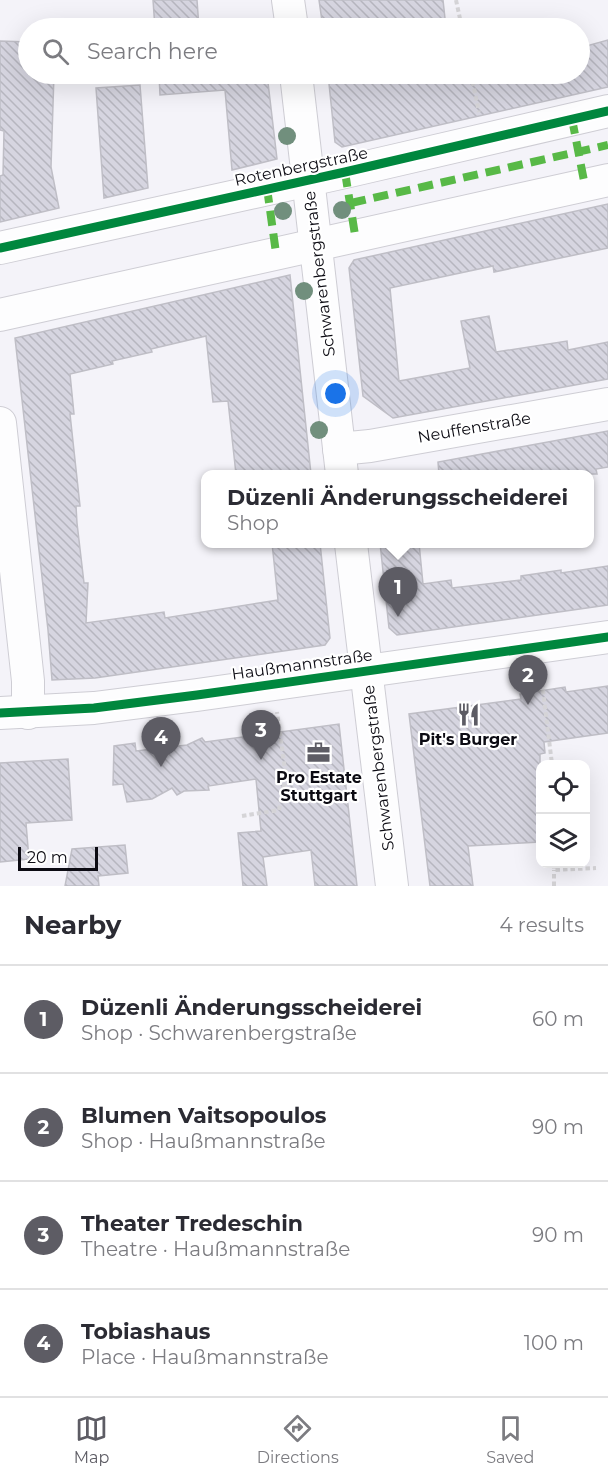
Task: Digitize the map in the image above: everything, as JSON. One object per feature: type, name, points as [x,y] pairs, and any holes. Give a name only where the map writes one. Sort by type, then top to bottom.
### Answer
[{"type":"street","points":[[288,0],[291,18]]},
{"type":"street","name":"Schwarenbergstraße","points":[[297,84],[341,462]]},
{"type":"street","name":"Rotenbergstraße","points":[[0,248],[608,111]]},
{"type":"street","points":[[0,315],[608,180]]},
{"type":"street","name":"Neuffenstraße","points":[[341,462],[370,446],[608,404]]},
{"type":"street","points":[[0,423],[28,681],[14,713]]},
{"type":"street","name":"Schwarenbergstraße","points":[[352,548],[392,886]]},
{"type":"street","name":"Haußmannstraße","points":[[14,713],[117,705],[608,637]]},
{"type":"path","points":[[456,0],[460,18]]},
{"type":"path","points":[[473,84],[485,139]]},
{"type":"path","points":[[537,647],[551,760]]},
{"type":"path","points":[[242,816],[279,810],[286,777],[272,684]]},
{"type":"path","points":[[554,886],[554,870],[596,868]]},
{"type":"building","points":[[153,0],[197,0],[198,18],[154,18]]},
{"type":"building","points":[[319,0],[443,0],[445,18],[322,18]]},
{"type":"building","points":[[608,40],[608,87],[342,147],[335,142],[329,84],[590,84],[590,45]]},
{"type":"building","points":[[0,41],[18,42],[18,84],[54,84],[51,167],[59,208],[0,222],[0,176],[3,175],[4,131],[0,130]]},
{"type":"building","points":[[159,84],[268,84],[277,159],[232,170],[225,90],[160,95]]},
{"type":"building","points":[[140,85],[148,188],[104,198],[96,88]]},
{"type":"building","points":[[608,204],[608,248],[494,272],[493,266],[390,288],[399,381],[470,368],[461,321],[489,316],[496,352],[567,341],[568,350],[608,342],[608,379],[393,418],[363,396],[349,268],[354,260]]},
{"type":"building","points":[[290,275],[311,470],[236,470],[228,401],[213,402],[206,336],[151,349],[152,352],[70,374],[74,414],[70,414],[80,506],[76,506],[77,523],[84,583],[88,583],[86,623],[164,612],[165,618],[278,600],[273,548],[321,548],[330,638],[325,645],[95,678],[52,680],[15,338]]},
{"type":"building","points":[[608,431],[608,467],[596,469],[597,474],[594,474],[594,470],[439,470],[438,462]]},
{"type":"building","points":[[381,548],[419,548],[423,584],[451,580],[452,588],[521,580],[521,576],[561,570],[561,573],[608,566],[608,605],[397,635],[389,628]]},
{"type":"building","points":[[608,686],[608,733],[544,742],[545,753],[540,754],[540,760],[536,760],[536,842],[468,846],[473,886],[430,886],[409,714],[521,699],[520,694],[565,687],[566,692]]},
{"type":"building","points":[[339,724],[357,886],[315,886],[311,850],[263,857],[267,886],[243,886],[238,833],[261,831],[256,779],[208,786],[209,790],[184,791],[177,795],[172,788],[152,799],[127,802],[123,784],[113,785],[114,746],[135,743],[136,751],[187,745],[202,738],[205,742]]},
{"type":"building","points":[[68,759],[72,820],[26,823],[29,859],[0,862],[0,763]]},
{"type":"building","points":[[125,845],[128,873],[98,876],[99,886],[65,886],[72,849]]},
{"type":"marked path","points":[[572,119],[585,186]]},
{"type":"marked path","points":[[351,203],[608,145]]},
{"type":"marked path","points":[[345,172],[355,235]]},
{"type":"marked path","points":[[267,188],[276,253]]},
{"type":"cycle path","points":[[0,248],[608,111]]},
{"type":"cycle path","points":[[0,713],[94,708],[608,637]]},
{"type":"place","name":"Düzenli Änderungsscheiderei","points":[[398,617]]},
{"type":"place","name":"Blumen Vaitsopoulos","points":[[528,705]]},
{"type":"place","name":"Pit's Burger","points":[[468,714]]},
{"type":"place","name":"Pro Estate Stuttgart","points":[[319,752]]},
{"type":"place","name":"Theater Tredeschin","points":[[261,760]]},
{"type":"place","name":"Tobiashaus","points":[[161,767]]}]
